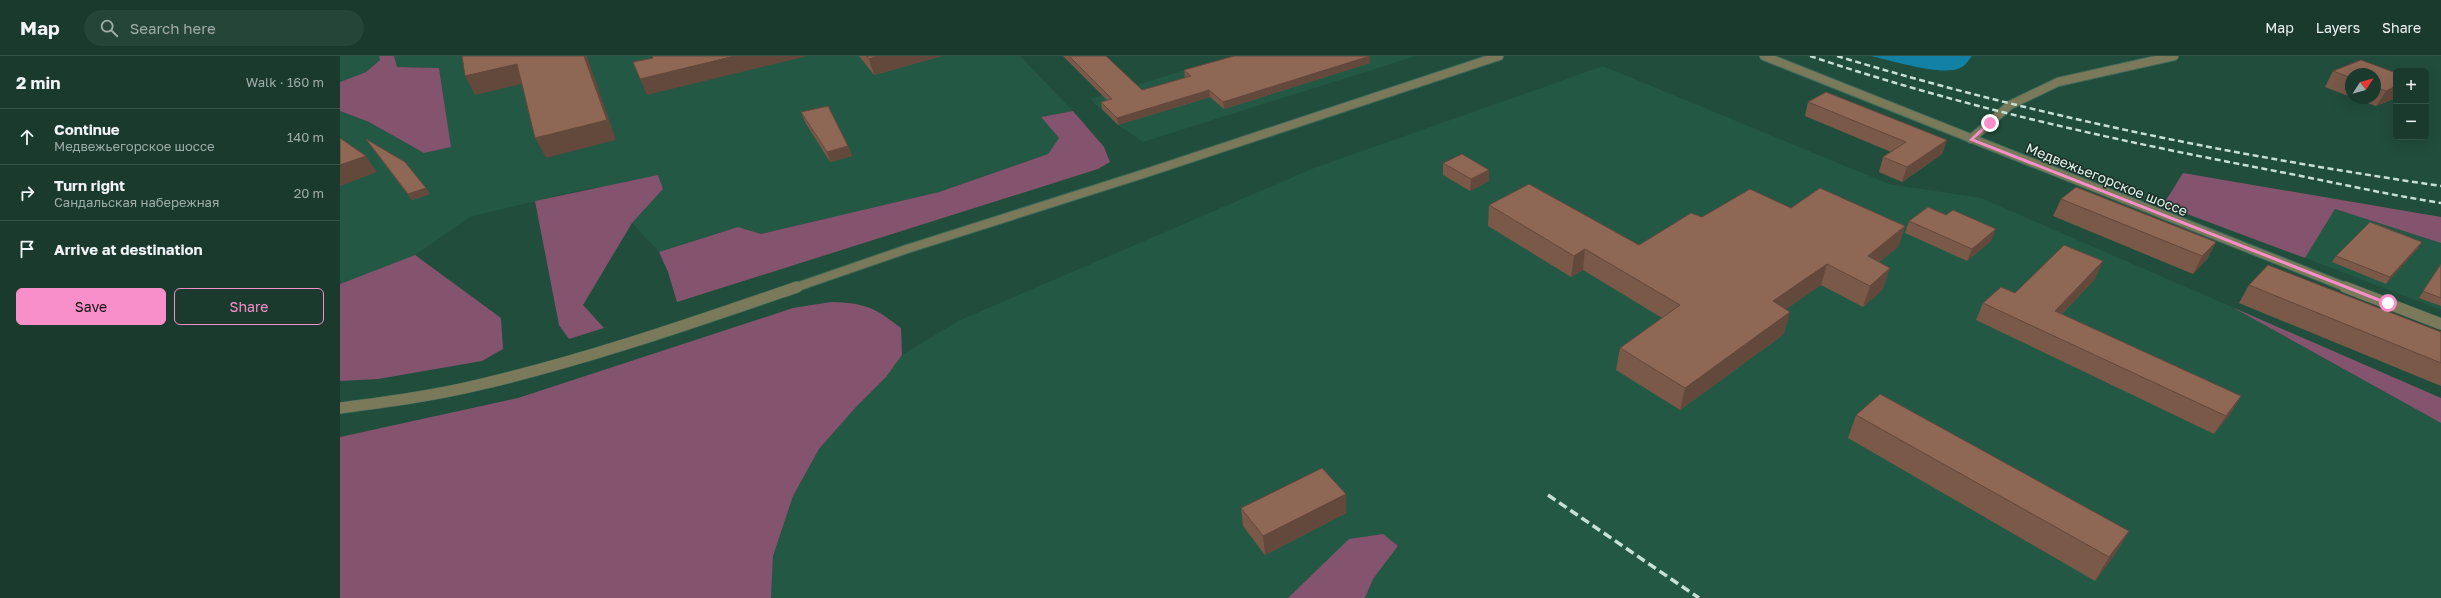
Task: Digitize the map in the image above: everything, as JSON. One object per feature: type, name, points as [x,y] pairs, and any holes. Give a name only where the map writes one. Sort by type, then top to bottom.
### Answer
[{"type":"street","points":[[340,408],[425,396],[498,381],[555,366],[666,331],[883,257],[1149,172],[1499,56]]},
{"type":"street","name":"Медвежьегорское шоссе","points":[[1764,56],[1970,139],[2441,324]]},
{"type":"street","points":[[1970,139],[2010,105],[2058,82],[2174,56]]},
{"type":"shaded area","points":[[340,56],[379,56],[380,60],[366,72],[340,82]]},
{"type":"shaded area","points":[[379,56],[394,56],[397,67],[439,68],[451,147],[424,153],[369,122],[340,111],[340,82],[366,72],[380,60]]},
{"type":"shaded area","points":[[394,56],[1020,56],[1073,111],[1041,117],[1059,138],[1048,154],[939,192],[761,234],[738,227],[659,252],[632,223],[663,189],[658,175],[597,189],[590,188],[470,217],[415,255],[340,284],[340,111],[369,122],[424,153],[451,147],[439,68],[397,67]]},
{"type":"shaded area","points":[[1232,56],[1416,56],[1143,142],[1118,125],[1090,99]]},
{"type":"shaded area","points":[[1603,66],[1889,184],[1981,198],[2232,307],[2441,423],[2441,598],[1365,598],[1373,579],[1398,546],[1288,598],[771,598],[773,557],[793,496],[819,449],[856,407],[886,377],[902,355],[958,321],[1314,168]]},
{"type":"shaded area","points":[[1073,111],[1104,147],[1110,162],[1098,169],[677,302],[668,272],[659,252],[738,227],[761,234],[939,192],[1048,154],[1059,138],[1041,117]]},
{"type":"shaded area","points":[[2183,173],[2441,217],[2441,243],[2335,209],[2305,258],[2163,205]]},
{"type":"shaded area","points":[[658,175],[663,189],[632,223],[583,305],[604,328],[569,339],[559,325],[535,201]]},
{"type":"shaded area","points":[[2335,209],[2441,243],[2441,310],[2305,258]]},
{"type":"shaded area","points":[[415,255],[501,318],[503,349],[482,361],[378,379],[340,381],[340,284]]},
{"type":"shaded area","points":[[831,302],[861,305],[876,311],[892,321],[901,328],[902,355],[886,377],[856,407],[819,449],[793,496],[773,556],[771,598],[340,598],[340,437],[518,398],[793,308]]},
{"type":"shaded area","points":[[2232,307],[2441,398],[2441,423]]},
{"type":"shaded area","points":[[1383,534],[1398,546],[1373,579],[1365,598],[1288,598],[1349,539]]},
{"type":"water","points":[[1871,56],[1972,56],[1962,67],[1954,70],[1944,70],[1918,67]]},
{"type":"building","points":[[462,56],[584,56],[607,120],[535,138],[517,64],[465,76]]},
{"type":"building","points":[[652,56],[735,56],[640,79],[633,62],[653,58]]},
{"type":"building","points":[[867,56],[878,56],[869,59]]},
{"type":"building","points":[[1069,56],[1106,56],[1142,90],[1191,76],[1184,70],[1234,56],[1370,56],[1223,102],[1209,90],[1117,118],[1101,102],[1112,99]]},
{"type":"building","points":[[2361,60],[2393,72],[2393,88],[2386,91],[2381,89],[2381,68],[2345,68],[2345,76],[2333,71]]},
{"type":"building","points":[[1826,92],[1947,140],[1907,167],[1883,157],[1906,142],[1808,102]]},
{"type":"building","points":[[828,106],[848,146],[827,152],[801,112]]},
{"type":"building","points":[[340,138],[366,156],[340,165]]},
{"type":"building","points":[[366,139],[405,162],[426,188],[408,194]]},
{"type":"building","points":[[1462,154],[1489,170],[1471,179],[1443,163]]},
{"type":"building","points":[[1529,184],[1639,245],[1691,213],[1702,217],[1750,189],[1791,208],[1820,188],[1905,226],[1868,256],[1890,268],[1870,286],[1827,264],[1773,301],[1790,312],[1685,388],[1620,348],[1680,305],[1585,249],[1574,256],[1489,205]]},
{"type":"building","points":[[2076,187],[2216,242],[2202,256],[2061,199]]},
{"type":"building","points":[[1928,207],[1946,215],[1953,210],[1996,229],[1972,249],[1909,221]]},
{"type":"building","points":[[2370,222],[2422,242],[2390,277],[2336,256]]},
{"type":"building","points":[[2064,245],[2103,261],[2055,311],[2241,396],[2226,416],[1983,303],[2001,287],[2015,293]]},
{"type":"building","points":[[2441,264],[2441,298],[2423,291]]},
{"type":"building","points":[[2268,265],[2441,332],[2441,363],[2249,285]]},
{"type":"building","points":[[1880,394],[2129,531],[2109,557],[1856,415]]},
{"type":"building","points":[[1322,468],[1346,494],[1263,536],[1241,508]]},
{"type":"railway","points":[[1810,56],[1928,92],[2048,123],[2169,150],[2441,203]]},
{"type":"railway","points":[[1837,56],[1911,78],[2061,116],[2212,148],[2441,186]]},
{"type":"railway","points":[[1548,495],[1699,598]]},
{"type":"route","points":[[1990,123],[1970,139],[2388,303]]}]
